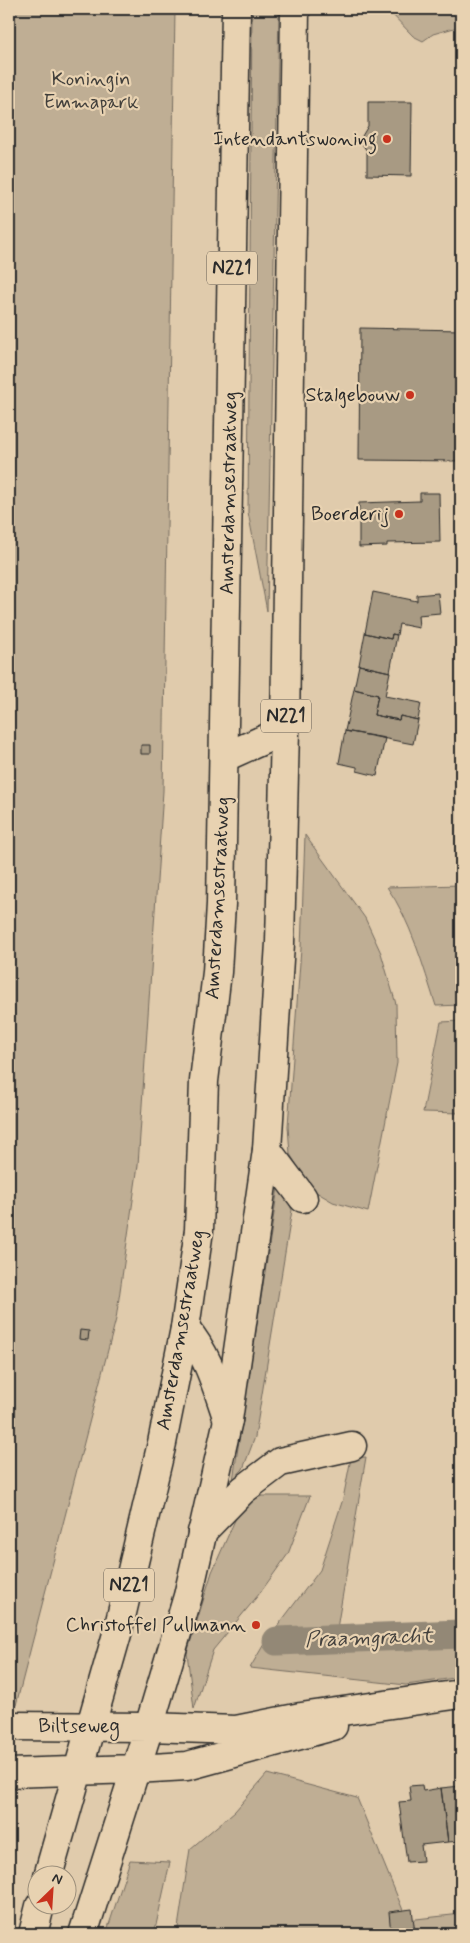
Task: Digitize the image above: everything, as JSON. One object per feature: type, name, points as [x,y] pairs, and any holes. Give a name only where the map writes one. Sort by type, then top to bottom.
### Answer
[{"type":"main road","name":"Amsterdamsestraatweg","points":[[51,1866],[132,1572],[186,1328],[199,1230],[204,1081],[217,972],[222,904],[236,9]]},
{"type":"main road","name":"N221","points":[[136,1769],[186,1604],[228,1420],[268,1150],[280,943],[285,730],[295,9]]},
{"type":"main road","points":[[225,757],[285,730]]},
{"type":"main road","points":[[268,1150],[303,1198]]},
{"type":"main road","points":[[186,1328],[197,1341],[207,1360],[228,1420]]},
{"type":"main road","points":[[202,1532],[243,1490],[280,1462],[352,1446]]},
{"type":"main road","points":[[149,1727],[236,1730],[386,1703],[461,1694]]},
{"type":"main road","points":[[9,1773],[77,1772],[187,1766],[295,1738],[346,1722],[386,1703]]},
{"type":"main road","name":"Biltseweg","points":[[9,1726],[91,1725],[149,1727]]},
{"type":"main road","points":[[83,1934],[136,1769]]},
{"type":"main road","points":[[32,1934],[37,1916]]},
{"type":"green space","name":"Koningin Emmapark","points":[[9,9],[175,9],[163,791],[138,1165],[116,1319],[15,1709],[9,1709]]},
{"type":"green space","points":[[279,9],[267,611],[248,512],[252,11]]},
{"type":"green space","points":[[387,9],[461,9],[461,26],[433,34],[423,41],[413,36]]},
{"type":"green space","points":[[305,835],[365,918],[381,953],[396,1004],[397,1063],[368,1212],[333,1202],[311,1189],[290,1154],[288,1126],[301,949]]},
{"type":"green space","points":[[461,885],[461,1005],[436,1006],[410,929],[387,887]]},
{"type":"green space","points":[[461,1021],[461,1113],[423,1112],[441,1022]]},
{"type":"green space","points":[[279,1181],[292,1210],[255,1437],[243,1469],[233,1480]]},
{"type":"green space","points":[[366,1457],[334,1646],[461,1644],[461,1677],[406,1685],[250,1668],[264,1644],[320,1570],[343,1499],[351,1458]]},
{"type":"green space","points":[[262,1496],[310,1496],[288,1554],[260,1593],[213,1650],[194,1709],[187,1653],[212,1572],[239,1511],[250,1501]]},
{"type":"green space","points":[[267,1774],[357,1798],[407,1920],[461,1914],[461,1934],[177,1934],[190,1849],[235,1811]]},
{"type":"green space","points":[[130,1860],[170,1862],[154,1934],[106,1934]]},
{"type":"building","name":"Intendantswoning","points":[[368,102],[412,102],[411,176],[367,175],[367,151],[362,144],[362,136],[368,126]]},
{"type":"building","name":"Stalgebouw","points":[[360,328],[461,330],[461,461],[359,460]]},
{"type":"building","name":"Boerderij","points":[[420,493],[439,493],[440,542],[387,543],[387,546],[359,547],[359,503],[420,501]]},
{"type":"building","points":[[373,592],[417,601],[417,595],[438,593],[440,613],[418,615],[419,628],[399,624],[397,635],[392,634],[391,639],[365,633]]},
{"type":"building","points":[[365,633],[391,639],[392,634],[397,635],[390,672],[359,665]]},
{"type":"building","points":[[359,665],[390,672],[385,696],[421,703],[418,720],[400,716],[399,720],[374,715],[378,695],[354,689]]},
{"type":"building","points":[[354,689],[378,695],[374,715],[399,720],[400,716],[418,720],[413,744],[345,731]]},
{"type":"building","points":[[345,731],[385,738],[377,776],[357,771],[357,767],[339,763]]},
{"type":"building","points":[[141,745],[150,745],[150,754],[141,754]]},
{"type":"building","points":[[80,1330],[89,1331],[88,1340],[79,1339]]},
{"type":"building","points":[[422,1785],[423,1791],[441,1788],[448,1842],[421,1845],[423,1861],[407,1862],[399,1802],[411,1801],[409,1786]]},
{"type":"building","points":[[461,1786],[461,1841],[448,1842],[441,1788]]},
{"type":"building","points":[[412,1909],[415,1933],[391,1934],[389,1912]]},
{"type":"building","points":[[461,1915],[461,1931],[459,1931],[458,1916]]},
{"type":"waterway","name":"Praamgracht","points":[[277,1641],[461,1634]]},
{"type":"place","name":"Intendantswoning","points":[[387,139]]},
{"type":"place","name":"Stalgebouw","points":[[410,395]]},
{"type":"place","name":"Boerderij","points":[[399,514]]},
{"type":"place","name":"Christoffel Pullmann","points":[[256,1625]]}]
